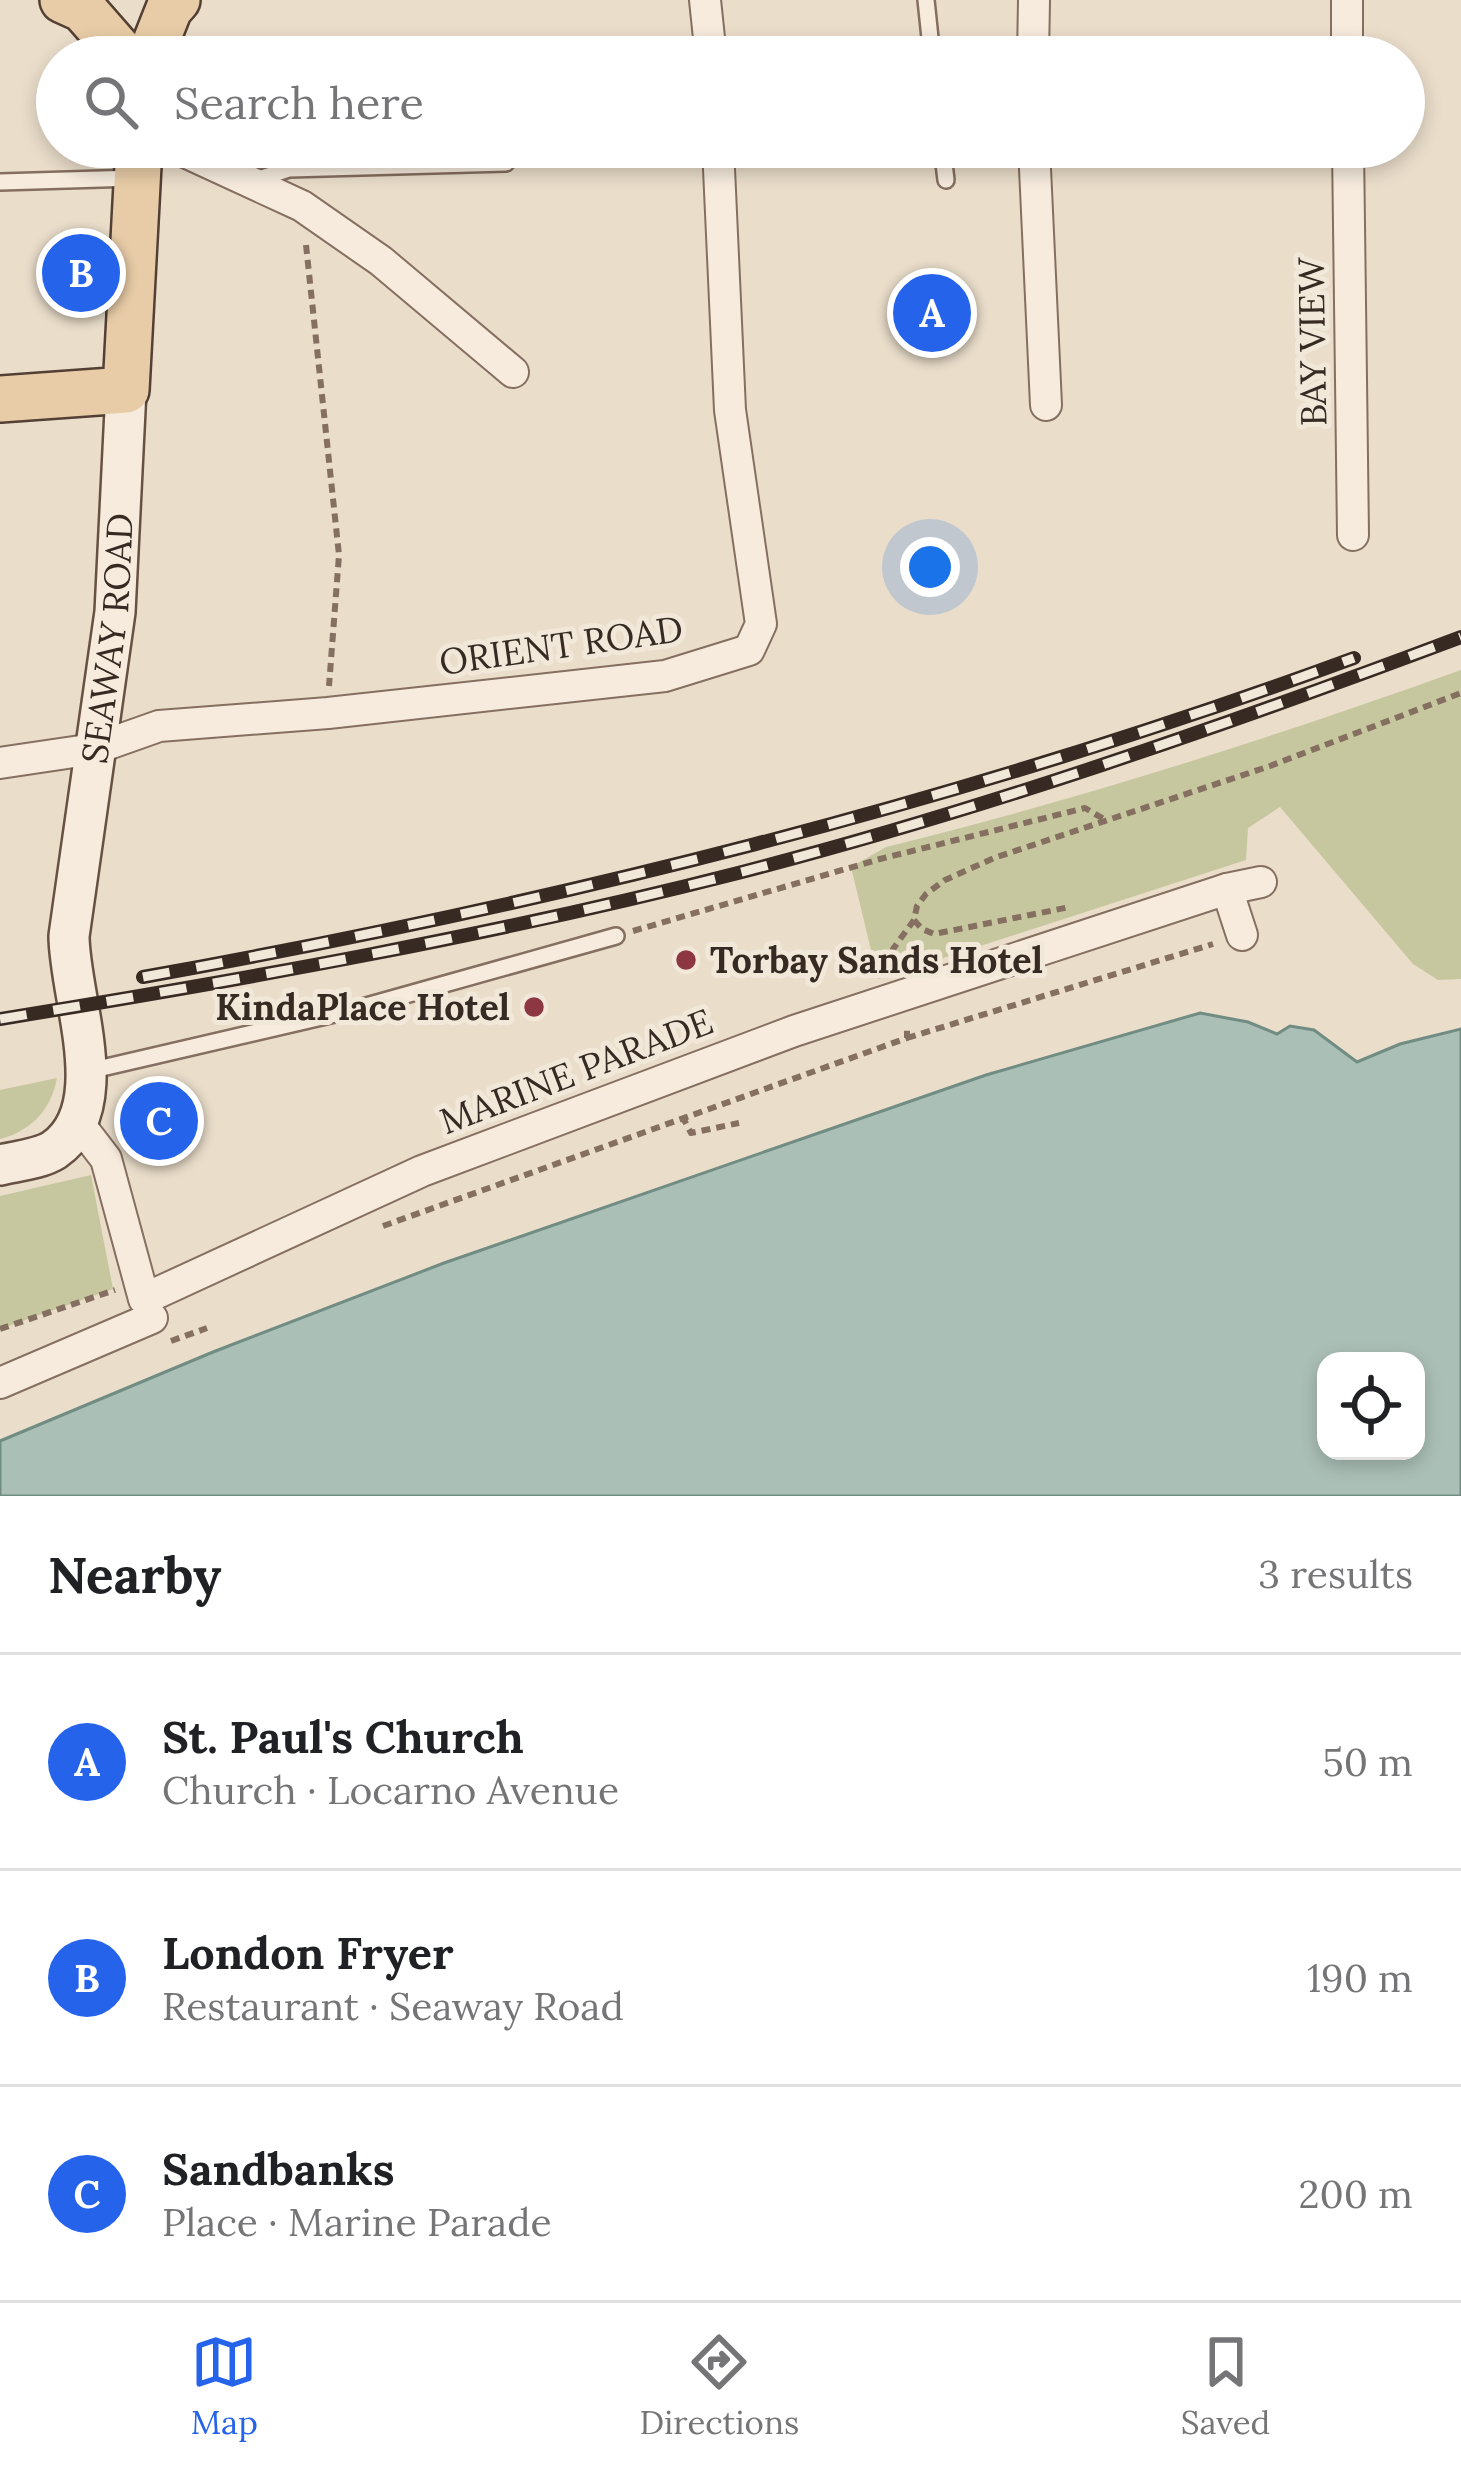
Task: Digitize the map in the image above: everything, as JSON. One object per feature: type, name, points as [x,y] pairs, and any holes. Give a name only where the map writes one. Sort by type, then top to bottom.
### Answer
[{"type":"main road","points":[[63,0],[83,9],[106,36]]},
{"type":"main road","points":[[158,36],[177,0]]},
{"type":"main road","name":"SEAWAY ROAD","points":[[79,1124],[86,1072],[68,936],[115,612],[137,168]]},
{"type":"main road","points":[[0,399],[126,390]]},
{"type":"main road","points":[[0,1165],[51,1153],[79,1124]]},
{"type":"street","points":[[705,0],[709,36]]},
{"type":"street","points":[[1033,36],[1034,0]]},
{"type":"street","points":[[1347,0],[1347,36]]},
{"type":"street","points":[[220,168],[302,206],[381,261],[513,372]]},
{"type":"street","name":"ORIENT ROAD","points":[[0,763],[94,749],[159,726],[328,713],[665,676],[749,650],[761,624],[730,410],[719,168]]},
{"type":"street","points":[[1035,168],[1046,405]]},
{"type":"street","name":"BAY VIEW","points":[[1348,168],[1353,535]]},
{"type":"street","name":"MARINE PARADE","points":[[79,1124],[106,1159],[144,1299],[422,1171],[794,1031],[1227,889],[1261,882]]},
{"type":"street","points":[[1227,889],[1242,935]]},
{"type":"street","points":[[0,1383],[152,1318]]},
{"type":"lane","points":[[926,0],[930,36]]},
{"type":"lane","points":[[0,182],[96,168]]},
{"type":"lane","points":[[251,182],[289,169],[325,168]]},
{"type":"lane","points":[[945,168],[946,180]]},
{"type":"lane","points":[[86,1072],[352,1010],[616,936]]},
{"type":"path","points":[[302,206],[339,555],[328,713]]},
{"type":"path","points":[[908,1038],[906,995],[892,949],[926,894],[945,880],[1461,693]]},
{"type":"path","points":[[616,936],[880,859],[1085,808],[1107,821]]},
{"type":"path","points":[[914,920],[934,934],[1063,906],[1079,908],[1086,934]]},
{"type":"path","points":[[373,1230],[908,1038],[1242,935]]},
{"type":"path","points":[[682,1116],[692,1133],[739,1123]]},
{"type":"path","points":[[0,1329],[113,1289]]},
{"type":"green space","points":[[1461,670],[1461,979],[1438,980],[1413,964],[1280,807],[1248,828],[1246,860],[878,979],[851,867],[886,847],[1176,766]]},
{"type":"green space","points":[[57,1078],[38,1117],[0,1139],[0,1090]]},
{"type":"green space","points":[[91,1175],[113,1289],[0,1329],[0,1196]]},
{"type":"shaded area","points":[[1200,1013],[1248,1022],[1277,1034],[1290,1026],[1314,1030],[1357,1062],[1400,1044],[1461,1029],[1461,1496],[0,1496],[0,1441],[444,1263],[986,1075]]},
{"type":"railway","points":[[0,1019],[370,954],[738,873],[1102,765],[1461,637]]},
{"type":"railway","points":[[143,977],[451,916],[755,844],[1056,759],[1354,658]]},
{"type":"place","name":"London Fryer","points":[[81,273]]},
{"type":"place","name":"St. Paul's Church","points":[[932,313]]},
{"type":"place","name":"Torbay Sands Hotel","points":[[686,960]]},
{"type":"place","name":"KindaPlace Hotel","points":[[534,1007]]},
{"type":"place","name":"Sandbanks","points":[[159,1121]]}]
